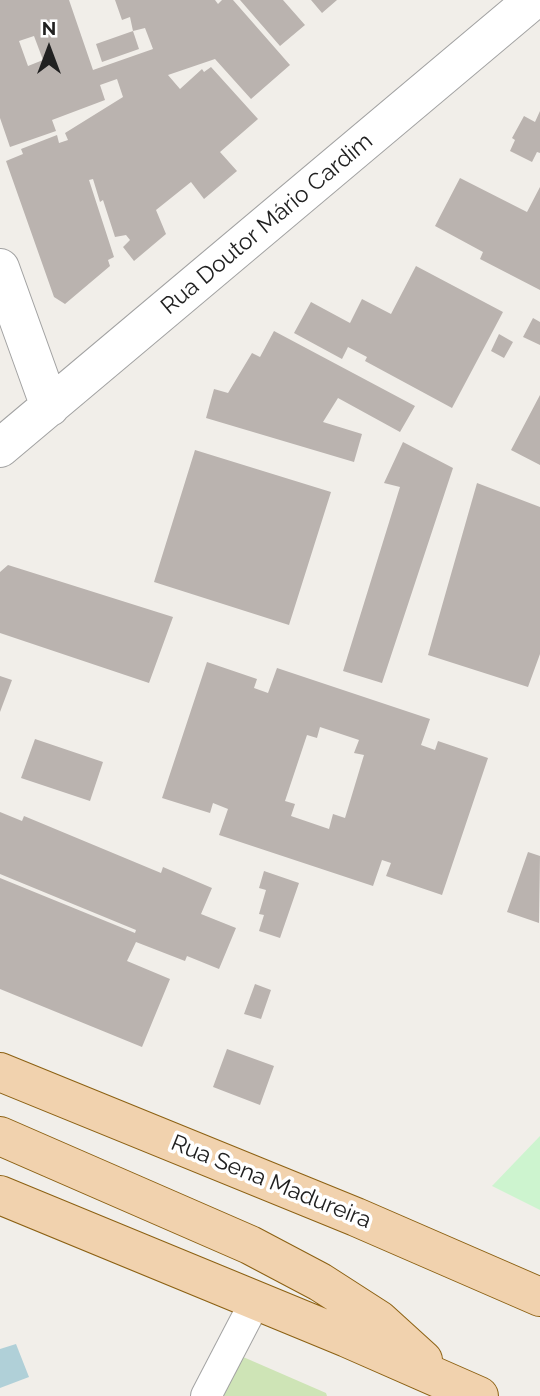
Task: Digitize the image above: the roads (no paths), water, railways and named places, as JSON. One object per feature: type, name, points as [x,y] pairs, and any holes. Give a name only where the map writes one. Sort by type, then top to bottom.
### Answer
[{"type":"main road","name":"Rua Sena Madureira","points":[[0,1072],[356,1217],[540,1297]]},
{"type":"main road","points":[[0,1136],[250,1245],[320,1282],[379,1320],[464,1390]]},
{"type":"main road","points":[[0,1195],[256,1300],[464,1390]]},
{"type":"street","name":"Rua Doutor Mário Cardim","points":[[0,448],[533,0]]},
{"type":"street","points":[[0,268],[50,407]]},
{"type":"lane","points":[[206,1396],[256,1300]]},
{"type":"water","points":[[16,1344],[29,1377],[0,1388],[0,1349]]}]
